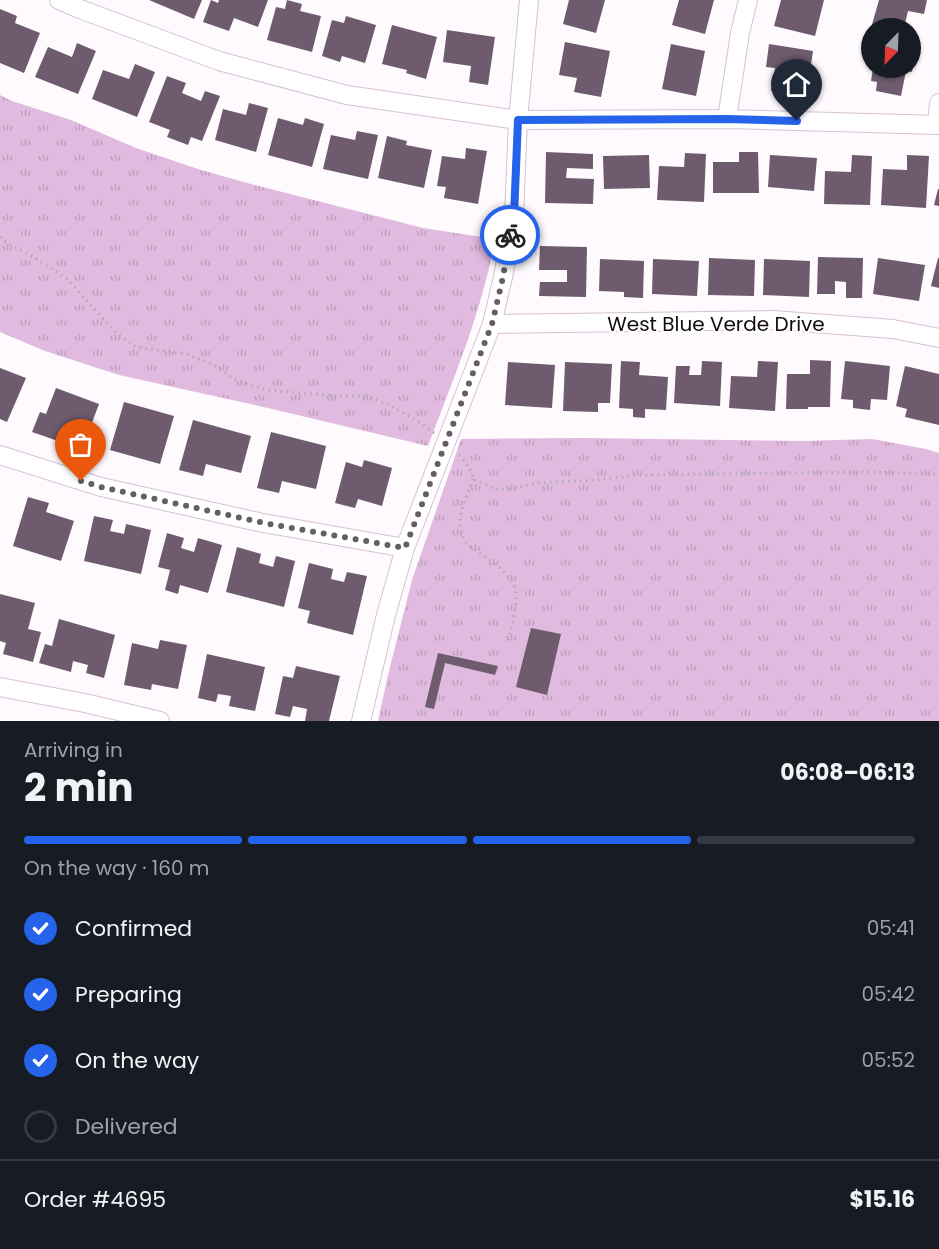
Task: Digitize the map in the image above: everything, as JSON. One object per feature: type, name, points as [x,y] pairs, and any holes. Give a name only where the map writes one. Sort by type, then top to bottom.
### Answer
[{"type":"street","points":[[59,0],[219,62],[326,90],[518,120],[727,119],[938,124],[939,103]]},
{"type":"street","points":[[361,721],[386,615],[405,548],[492,324],[514,216],[518,120],[530,0]]},
{"type":"street","points":[[727,119],[740,33],[748,0]]},
{"type":"street","name":"West Blue Verde Drive","points":[[492,324],[773,320],[893,328],[939,338]]},
{"type":"street","points":[[0,455],[101,487],[264,523],[405,548]]},
{"type":"street","points":[[0,687],[160,721]]},
{"type":"path","points":[[473,479],[461,514],[460,526],[462,535],[469,546],[496,565],[511,579],[515,588],[516,597],[507,644]]},
{"type":"green space","points":[[0,95],[71,120],[136,148],[198,169],[423,228],[495,239],[475,318],[428,446],[119,375],[45,351],[0,332]]},
{"type":"green space","points":[[461,439],[805,441],[872,439],[939,453],[939,721],[378,721],[412,580]]},
{"type":"building","points":[[149,0],[202,0],[194,19]]},
{"type":"building","points":[[211,0],[218,3],[219,0],[268,0],[258,27],[234,18],[229,31],[203,22]]},
{"type":"building","points":[[287,0],[302,4],[300,11],[321,16],[312,52],[267,40],[276,7],[285,9]]},
{"type":"building","points":[[569,0],[605,0],[596,33],[563,24]]},
{"type":"building","points":[[679,0],[714,0],[705,34],[672,25]]},
{"type":"building","points":[[781,0],[824,0],[815,36],[774,26]]},
{"type":"building","points":[[879,0],[927,0],[924,14],[908,11],[906,18],[874,18]]},
{"type":"building","points":[[0,9],[17,16],[15,23],[40,33],[24,73],[0,63]]},
{"type":"building","points":[[346,16],[376,25],[365,63],[342,56],[340,62],[322,56],[332,20],[344,23]]},
{"type":"building","points":[[392,25],[437,37],[426,79],[406,73],[407,70],[382,64]]},
{"type":"building","points":[[447,30],[495,37],[488,85],[469,82],[471,66],[443,62]]},
{"type":"building","points":[[565,42],[610,51],[601,97],[574,92],[577,78],[559,75]]},
{"type":"building","points":[[77,43],[96,51],[78,94],[35,77],[48,47],[72,57]]},
{"type":"building","points":[[671,44],[705,51],[696,96],[662,89]]},
{"type":"building","points":[[769,44],[813,51],[809,79],[802,78],[799,101],[785,98],[786,93],[771,91],[775,68],[766,67]]},
{"type":"building","points":[[135,64],[155,72],[137,117],[92,99],[103,70],[129,79]]},
{"type":"building","points":[[167,76],[186,83],[182,93],[201,101],[205,91],[220,96],[202,141],[191,137],[188,145],[167,137],[170,130],[149,122]]},
{"type":"building","points":[[871,78],[905,78],[901,96],[876,91],[877,82],[871,81]]},
{"type":"building","points":[[249,103],[268,108],[256,152],[215,140],[223,109],[246,115]]},
{"type":"building","points":[[278,118],[303,125],[305,118],[324,124],[312,167],[268,155]]},
{"type":"building","points":[[357,131],[378,135],[368,179],[323,169],[331,135],[355,140]]},
{"type":"building","points":[[387,136],[407,141],[406,145],[432,150],[424,188],[378,178]]},
{"type":"building","points":[[466,148],[487,151],[478,204],[444,198],[446,187],[437,186],[442,156],[465,159]]},
{"type":"building","points":[[546,152],[593,154],[593,169],[567,168],[566,178],[594,179],[593,204],[545,203]]},
{"type":"building","points":[[739,152],[758,152],[759,193],[713,193],[713,162],[739,162]]},
{"type":"building","points":[[685,153],[706,154],[704,202],[657,200],[659,166],[684,167]]},
{"type":"building","points":[[649,155],[650,188],[604,189],[603,156]]},
{"type":"building","points":[[770,155],[817,158],[814,191],[768,187]]},
{"type":"building","points":[[852,155],[872,156],[870,205],[824,204],[825,171],[851,172]]},
{"type":"building","points":[[907,155],[929,156],[926,208],[881,205],[883,169],[907,170]]},
{"type":"building","points":[[939,189],[939,206],[934,205]]},
{"type":"building","points":[[540,246],[587,247],[586,297],[539,296],[540,282],[567,282],[567,270],[539,270]]},
{"type":"building","points":[[818,257],[863,258],[862,298],[846,298],[846,282],[835,281],[835,294],[817,294]]},
{"type":"building","points":[[709,258],[755,260],[754,296],[708,295]]},
{"type":"building","points":[[878,258],[925,265],[919,301],[873,294]]},
{"type":"building","points":[[939,258],[939,288],[931,286]]},
{"type":"building","points":[[600,259],[644,261],[643,298],[624,297],[624,292],[599,291]]},
{"type":"building","points":[[653,259],[699,261],[697,296],[652,294]]},
{"type":"building","points":[[764,259],[810,261],[809,297],[763,295]]},
{"type":"building","points":[[810,360],[831,361],[830,407],[786,409],[787,374],[810,374]]},
{"type":"building","points":[[621,361],[640,362],[639,375],[668,377],[666,410],[645,409],[645,418],[633,417],[633,409],[619,408]]},
{"type":"building","points":[[702,361],[722,362],[720,406],[674,403],[676,366],[690,366],[689,375],[701,375]]},
{"type":"building","points":[[758,361],[778,362],[775,411],[729,408],[731,376],[757,377]]},
{"type":"building","points":[[845,361],[890,366],[887,400],[871,399],[870,410],[853,408],[853,400],[841,399]]},
{"type":"building","points":[[508,362],[555,365],[552,408],[505,405]]},
{"type":"building","points":[[565,362],[612,364],[610,403],[598,403],[598,412],[563,411]]},
{"type":"building","points":[[905,366],[939,374],[939,425],[905,417],[907,409],[896,406]]},
{"type":"building","points":[[0,368],[26,378],[7,422],[0,419]]},
{"type":"building","points":[[56,388],[99,404],[87,436],[63,427],[58,441],[32,432],[40,412],[46,414]]},
{"type":"building","points":[[124,402],[174,416],[160,464],[110,450]]},
{"type":"building","points":[[193,420],[251,436],[241,473],[206,464],[203,476],[179,470]]},
{"type":"building","points":[[271,432],[326,446],[316,489],[282,481],[279,493],[257,488]]},
{"type":"building","points":[[364,460],[392,468],[382,506],[358,499],[355,508],[335,503],[346,462],[362,467]]},
{"type":"building","points":[[28,497],[49,503],[46,512],[74,521],[61,561],[13,546]]},
{"type":"building","points":[[94,516],[113,520],[110,531],[124,534],[126,524],[151,530],[141,574],[84,561]]},
{"type":"building","points":[[167,533],[184,538],[181,548],[194,552],[198,538],[222,545],[208,593],[180,585],[178,594],[165,590],[170,570],[158,567]]},
{"type":"building","points":[[237,547],[261,554],[259,563],[273,567],[276,556],[295,561],[284,607],[226,592]]},
{"type":"building","points":[[309,563],[333,569],[331,579],[344,582],[347,572],[367,576],[353,635],[307,623],[310,611],[298,608]]},
{"type":"building","points":[[0,594],[35,603],[28,629],[41,632],[33,662],[3,654],[6,643],[0,641]]},
{"type":"building","points":[[59,619],[115,635],[104,678],[86,673],[88,665],[73,661],[71,672],[39,663],[45,644],[52,646]]},
{"type":"building","points":[[531,628],[561,634],[547,695],[516,687]]},
{"type":"building","points":[[160,640],[187,645],[178,689],[152,684],[151,690],[124,685],[132,643],[158,649]]},
{"type":"building","points":[[438,653],[498,666],[495,675],[445,663],[434,709],[425,707]]},
{"type":"building","points":[[207,654],[265,667],[255,711],[229,706],[231,696],[218,694],[216,702],[198,698]]},
{"type":"building","points":[[296,666],[340,676],[329,721],[305,721],[307,709],[293,706],[290,717],[275,714],[283,676],[293,678]]},
{"type":"way so far","points":[[81,481],[264,523],[405,548],[492,324],[510,235]]},
{"type":"route","points":[[510,235],[514,216],[518,120],[797,121]]}]
